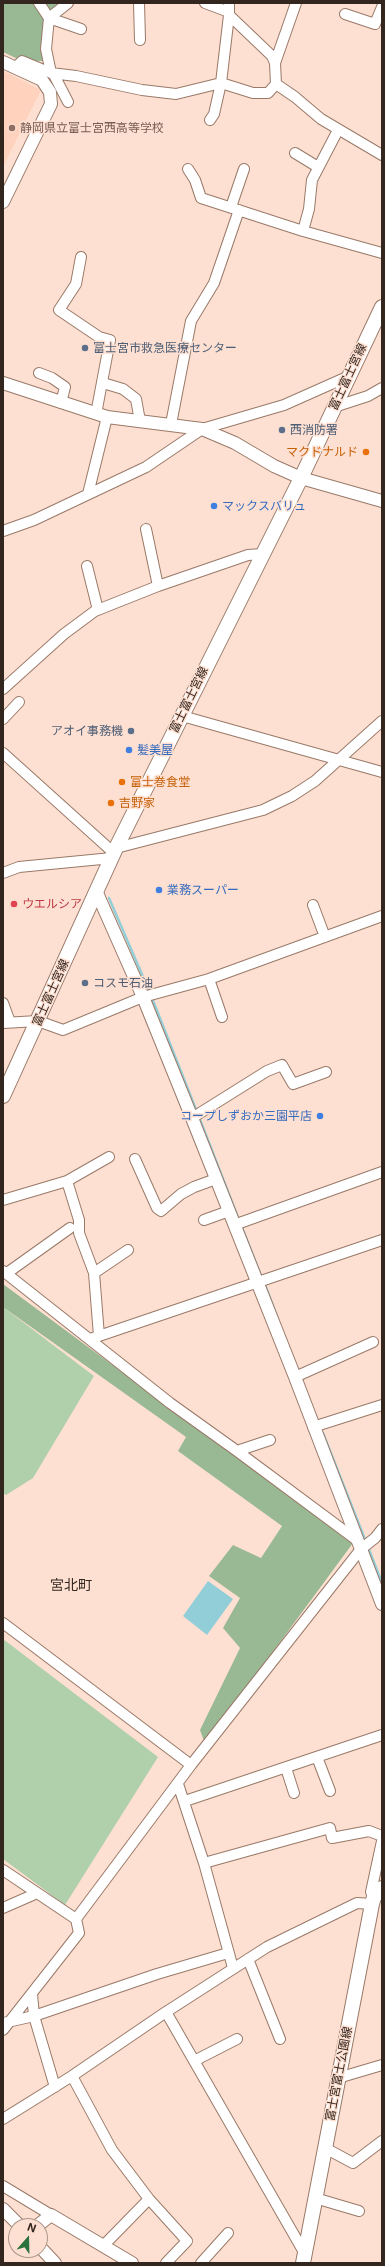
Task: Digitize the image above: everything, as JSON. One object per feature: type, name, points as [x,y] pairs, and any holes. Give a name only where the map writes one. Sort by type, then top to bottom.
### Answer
[{"type":"main road","name":"富士富士宮線","points":[[3,1096],[114,853],[301,478],[347,377],[382,307]]},
{"type":"main road","name":"富士宮富士公園線","points":[[304,2258],[338,2078],[376,1896]]},
{"type":"street","points":[[38,3],[49,18],[81,29]]},
{"type":"street","points":[[68,3],[49,18],[46,49],[52,73],[68,102]]},
{"type":"street","points":[[139,3],[140,40]]},
{"type":"street","points":[[15,68],[22,61],[52,73],[76,76],[142,90],[176,94],[221,83],[253,93],[268,93],[276,84],[275,63],[272,56],[229,10],[205,3]]},
{"type":"street","points":[[275,63],[296,3]]},
{"type":"street","points":[[345,14],[375,24],[382,7]]},
{"type":"street","points":[[210,120],[214,114],[221,83],[229,10]]},
{"type":"street","points":[[3,62],[42,80],[50,92],[51,104],[3,202]]},
{"type":"street","points":[[276,84],[338,130],[382,155]]},
{"type":"street","points":[[303,231],[309,209],[312,180],[338,130]]},
{"type":"street","points":[[295,153],[318,167]]},
{"type":"street","points":[[188,169],[195,180],[201,198],[303,231],[382,253]]},
{"type":"street","points":[[171,424],[191,321],[214,283],[235,209],[244,169]]},
{"type":"street","points":[[81,257],[76,284],[59,310],[99,337],[110,340],[103,383],[101,415],[88,494]]},
{"type":"street","points":[[39,373],[52,378],[65,388],[61,403]]},
{"type":"street","points":[[3,532],[34,520],[146,467],[202,429],[284,405],[347,377]]},
{"type":"street","points":[[3,383],[101,415],[202,429],[235,443],[274,466],[301,478],[382,501]]},
{"type":"street","points":[[103,383],[122,389],[136,399],[140,420]]},
{"type":"street","points":[[334,407],[368,396],[382,388]]},
{"type":"street","points":[[146,530],[158,586]]},
{"type":"street","points":[[3,689],[64,634],[98,610],[158,586],[248,555],[262,554]]},
{"type":"street","points":[[87,566],[98,610]]},
{"type":"street","points":[[3,719],[19,702]]},
{"type":"street","points":[[182,716],[338,761],[382,772]]},
{"type":"street","points":[[3,873],[19,868],[114,853],[263,810],[292,796],[315,781],[382,721]]},
{"type":"street","points":[[3,753],[114,853]]},
{"type":"street","points":[[97,893],[148,996],[196,1115],[216,1179],[229,1211],[238,1224],[261,1280],[363,1544],[382,1604]]},
{"type":"street","points":[[313,906],[325,937]]},
{"type":"street","points":[[3,1003],[6,1022],[38,1021],[63,1030],[148,996],[209,978],[382,916]]},
{"type":"street","points":[[209,978],[222,1017]]},
{"type":"street","points":[[196,1115],[267,1071],[282,1065],[293,1084],[326,1072]]},
{"type":"street","points":[[3,1200],[67,1181],[109,1156]]},
{"type":"street","points":[[135,1159],[157,1208],[161,1211],[181,1194],[194,1187],[216,1179]]},
{"type":"street","points":[[238,1224],[382,1172]]},
{"type":"street","points":[[67,1181],[79,1220],[79,1233],[94,1273],[95,1338]]},
{"type":"street","points":[[204,1220],[229,1211]]},
{"type":"street","points":[[70,1228],[5,1272],[95,1338],[170,1403],[237,1450],[363,1544]]},
{"type":"street","points":[[95,1338],[261,1280],[382,1240]]},
{"type":"street","points":[[94,1273],[128,1250]]},
{"type":"street","points":[[298,1376],[373,1342]]},
{"type":"street","points":[[317,1426],[382,1405]]},
{"type":"street","points":[[237,1450],[270,1440]]},
{"type":"street","points":[[76,1919],[191,1765],[363,1544],[382,1529]]},
{"type":"street","points":[[3,1623],[191,1765]]},
{"type":"street","points":[[185,1801],[382,1735]]},
{"type":"street","points":[[317,1757],[330,1791]]},
{"type":"street","points":[[286,1768],[294,1793]]},
{"type":"street","points":[[178,1784],[185,1801],[204,1863],[233,1968]]},
{"type":"street","points":[[204,1863],[330,1828],[332,1838],[369,1830],[382,1836]]},
{"type":"street","points":[[376,1896],[371,1892],[382,1841]]},
{"type":"street","points":[[3,1870],[35,1894],[76,1919],[79,1933],[32,1994],[6,2022],[3,2030]]},
{"type":"street","points":[[3,1908],[35,1894]]},
{"type":"street","points":[[3,2119],[72,2076],[166,2012],[267,1947],[357,1903],[376,1896]]},
{"type":"street","points":[[6,2022],[34,2016],[157,1974],[228,1953]]},
{"type":"street","points":[[248,1959],[280,2039]]},
{"type":"street","points":[[32,1994],[34,2016],[55,2087]]},
{"type":"street","points":[[166,2012],[304,2258]]},
{"type":"street","points":[[194,2061],[237,2039]]},
{"type":"street","points":[[338,2078],[382,2065]]},
{"type":"street","points":[[72,2076],[112,2150],[149,2199],[187,2241],[166,2263]]},
{"type":"street","points":[[325,2148],[353,2163],[382,2141]]},
{"type":"street","points":[[3,2186],[132,2263]]},
{"type":"street","points":[[315,2198],[359,2211]]},
{"type":"street","points":[[103,2246],[149,2199]]},
{"type":"street","points":[[3,2210],[12,2218]]},
{"type":"street","points":[[47,2218],[51,2215]]},
{"type":"street","points":[[201,2263],[228,2234]]},
{"type":"street","points":[[48,2255],[56,2263]]},
{"type":"shaded area","name":"静岡県立富士宮西高等学校","points":[[3,71],[41,90],[3,167]]},
{"type":"green space","points":[[3,3],[68,3],[49,18],[43,61],[22,61],[3,52]]},
{"type":"green space","points":[[3,1284],[353,1543],[205,1744],[200,1730],[240,1648],[223,1628],[240,1598],[209,1576],[233,1545],[261,1558],[282,1526],[178,1451],[186,1437],[3,1307]]},
{"type":"green space","points":[[3,1307],[94,1376],[33,1478],[6,1495],[3,1493]]},
{"type":"green space","points":[[3,1639],[158,1757],[65,1905],[3,1859]]},
{"type":"water","points":[[208,1581],[233,1599],[207,1635],[183,1616]]},
{"type":"waterway","points":[[109,898],[150,993]]},
{"type":"waterway","points":[[152,998],[197,1112]]},
{"type":"waterway","points":[[199,1117],[239,1220]]},
{"type":"waterway","points":[[241,1225],[262,1278]]},
{"type":"waterway","points":[[264,1282],[278,1319]]},
{"type":"waterway","points":[[323,1433],[366,1542]]},
{"type":"waterway","points":[[368,1547],[382,1583]]},
{"type":"place","name":"静岡県立富士宮西高等学校","points":[[12,128]]},
{"type":"place","name":"富士宮市救急医療センター","points":[[85,348]]},
{"type":"place","name":"西消防署","points":[[282,430]]},
{"type":"place","name":"マクドナルド","points":[[366,452]]},
{"type":"place","name":"マックスバリュ","points":[[214,506]]},
{"type":"place","name":"アオイ事務機","points":[[131,731]]},
{"type":"place","name":"髪美屋","points":[[129,750]]},
{"type":"place","name":"富士巻食堂","points":[[122,782]]},
{"type":"place","name":"吉野家","points":[[111,803]]},
{"type":"place","name":"業務スーパー","points":[[159,890]]},
{"type":"place","name":"ウエルシア","points":[[14,904]]},
{"type":"place","name":"コスモ石油","points":[[85,983]]},
{"type":"place","name":"コープしずおか三園平店","points":[[320,1116]]},
{"type":"district","name":"宮北町","points":[[71,1586]]}]
